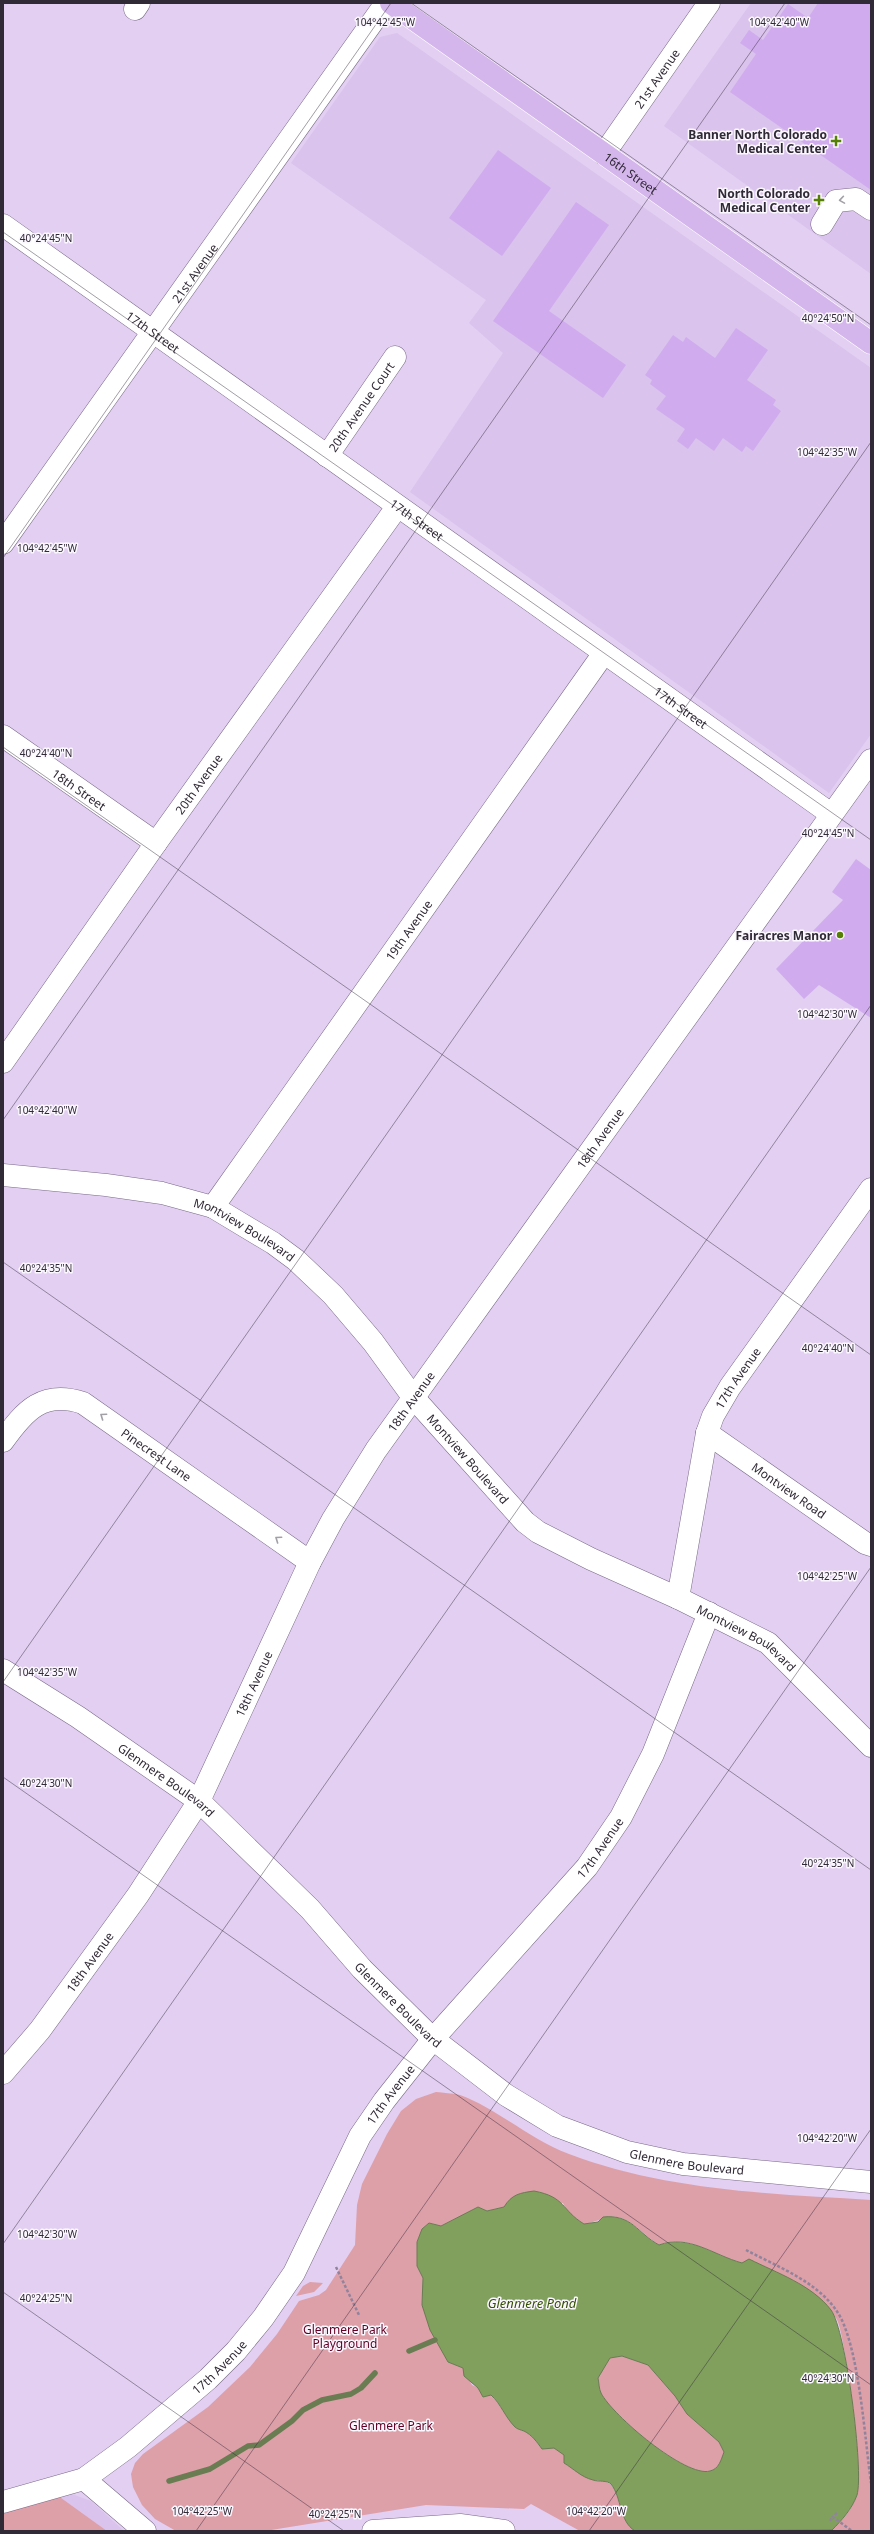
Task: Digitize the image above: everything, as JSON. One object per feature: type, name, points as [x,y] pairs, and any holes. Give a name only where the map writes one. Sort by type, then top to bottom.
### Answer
[{"type":"main road","name":"16th Street","points":[[391,3],[871,343]]},
{"type":"street","name":"21st Avenue","points":[[3,543],[154,333],[386,3]]},
{"type":"street","name":"21st Avenue","points":[[604,154],[709,3]]},
{"type":"street","points":[[822,224],[836,201],[856,198],[871,209]]},
{"type":"street","name":"17th Street","points":[[3,225],[830,814]]},
{"type":"street","name":"20th Avenue Court","points":[[327,456],[396,357]]},
{"type":"street","name":"20th Avenue","points":[[3,1062],[156,843],[397,507]]},
{"type":"street","name":"19th Avenue","points":[[213,1207],[604,653]]},
{"type":"street","name":"18th Street","points":[[3,736],[156,843]]},
{"type":"street","name":"18th Avenue","points":[[3,2073],[40,2030],[133,1902],[199,1801],[310,1562],[333,1519],[376,1450],[830,814],[871,760]]},
{"type":"street","name":"Montview Boulevard","points":[[3,1175],[155,1192],[213,1207],[273,1243],[302,1265],[333,1295],[414,1397],[516,1513],[538,1532],[591,1559],[678,1598],[768,1643],[871,1746]]},
{"type":"street","name":"17th Avenue","points":[[678,1598],[707,1433],[713,1416],[730,1388],[871,1189]]},
{"type":"street","name":"Pinecrest Lane","points":[[3,1440],[22,1415],[35,1405],[56,1398],[83,1403],[310,1562]]},
{"type":"street","name":"Montview Road","points":[[707,1433],[865,1543],[871,1545]]},
{"type":"street","name":"17th Avenue","points":[[3,2502],[84,2479],[128,2447],[208,2379],[236,2351],[264,2318],[294,2273],[360,2136],[433,2039],[588,1867],[621,1817],[652,1754],[709,1613]]},
{"type":"street","name":"Glenmere Boulevard","points":[[3,1670],[78,1717],[199,1801],[310,1909],[362,1969],[433,2039],[506,2095],[557,2126],[627,2152],[683,2164],[871,2182]]},
{"type":"street","points":[[84,2479],[145,2531]]},
{"type":"street","points":[[373,2531],[460,2525],[504,2531]]},
{"type":"path","points":[[746,2250],[814,2287],[836,2310],[844,2324],[854,2360],[871,2483]]},
{"type":"path","points":[[336,2267],[359,2315]]},
{"type":"path","points":[[830,2521],[838,2513]]},
{"type":"path","points":[[833,2517],[852,2531]]},
{"type":"shaded area","name":"North Colorado Medical Center","points":[[751,3],[871,3],[871,274],[664,126]]},
{"type":"shaded area","points":[[397,33],[871,368],[871,734],[829,793],[410,492],[503,353],[469,323],[486,300],[291,163],[380,37]]},
{"type":"shaded area","points":[[72,2494],[91,2501],[124,2531],[107,2531],[57,2495]]},
{"type":"green space","name":"Glenmere Park","points":[[436,2092],[460,2095],[474,2101],[554,2148],[605,2166],[642,2176],[680,2183],[756,2192],[871,2200],[871,2531],[831,2531],[843,2519],[853,2505],[857,2494],[858,2482],[852,2404],[844,2349],[836,2318],[823,2304],[811,2294],[786,2279],[727,2258],[694,2244],[685,2242],[668,2242],[659,2245],[624,2219],[611,2217],[584,2224],[569,2215],[563,2203],[504,2207],[487,2211],[478,2207],[441,2226],[429,2223],[422,2229],[417,2242],[417,2266],[423,2278],[422,2305],[448,2362],[463,2368],[472,2385],[478,2388],[483,2397],[490,2395],[497,2402],[515,2427],[529,2435],[542,2449],[554,2447],[564,2455],[564,2463],[578,2473],[595,2481],[609,2483],[615,2490],[626,2521],[635,2531],[580,2531],[531,2504],[524,2509],[426,2505],[265,2531],[176,2531],[155,2519],[142,2505],[133,2487],[131,2474],[135,2463],[143,2454],[208,2407],[250,2367],[277,2334],[299,2301],[319,2295],[326,2290],[355,2245],[357,2205],[362,2184],[387,2134],[401,2111],[416,2099]]},
{"type":"green space","points":[[310,2282],[323,2283],[314,2292],[296,2296],[303,2286]]},
{"type":"green space","points":[[622,2356],[648,2365],[675,2396],[687,2414],[719,2442],[724,2452],[716,2468],[710,2471],[699,2471],[668,2455],[634,2429],[608,2403],[600,2391],[598,2378],[610,2358]]},
{"type":"green space","points":[[57,2495],[107,2531],[3,2531],[3,2508]]},
{"type":"water","name":"Glenmere Pond","points":[[534,2191],[558,2200],[571,2214],[584,2224],[598,2222],[603,2217],[621,2218],[634,2225],[659,2245],[670,2242],[681,2242],[701,2247],[742,2263],[749,2259],[793,2280],[814,2293],[831,2310],[837,2323],[848,2371],[856,2431],[859,2481],[857,2495],[850,2510],[832,2530],[635,2531],[626,2521],[615,2490],[611,2484],[589,2479],[581,2475],[564,2463],[564,2455],[554,2448],[542,2449],[529,2435],[515,2427],[508,2419],[498,2402],[491,2395],[483,2397],[478,2388],[464,2376],[463,2368],[448,2362],[430,2330],[422,2305],[423,2278],[417,2266],[417,2242],[422,2229],[429,2223],[441,2226],[478,2207],[487,2211],[504,2207],[513,2197]],"holes":[[[622,2356],[648,2365],[675,2396],[687,2414],[719,2442],[724,2452],[719,2464],[713,2470],[699,2471],[684,2465],[668,2455],[634,2429],[619,2415],[601,2393],[598,2378],[610,2358]]]},
{"type":"building","name":"Banner North Colorado Medical Center","points":[[818,3],[871,3],[871,190],[730,92],[756,54],[740,43],[749,30],[763,40],[788,4],[808,18]]},
{"type":"building","points":[[498,150],[551,188],[502,256],[449,218]]},
{"type":"building","points":[[576,202],[609,225],[549,311],[626,365],[603,398],[493,321]]},
{"type":"building","points":[[736,328],[768,350],[747,380],[776,400],[773,405],[781,411],[753,451],[746,446],[742,452],[723,438],[714,451],[696,438],[688,449],[677,441],[685,429],[656,409],[666,396],[650,384],[652,380],[645,375],[673,335],[683,342],[686,337],[715,358]]},
{"type":"building","name":"Fairacres Manor","points":[[856,859],[871,870],[871,1018],[819,985],[804,999],[776,969],[843,900],[832,892]]},
{"type":"waterway","points":[[409,2351],[435,2340]]},
{"type":"waterway","points":[[169,2481],[210,2469],[248,2446],[259,2445],[292,2421],[303,2410],[322,2400],[351,2394],[361,2388],[375,2373]]},
{"type":"place","name":"Banner North Colorado Medical Center","points":[[836,141]]},
{"type":"place","name":"North Colorado Medical Center","points":[[819,200]]},
{"type":"place","name":"Fairacres Manor","points":[[840,935]]},
{"type":"park label","name":"Glenmere Park Playground","points":[[345,2336]]}]
